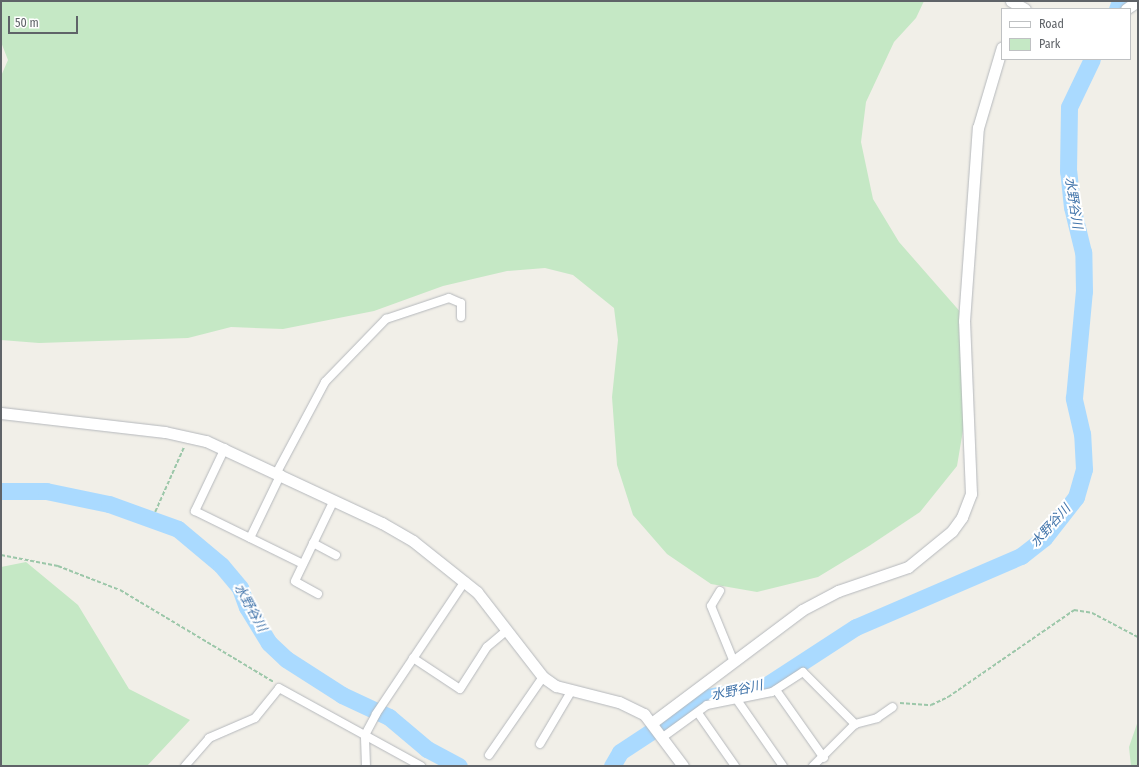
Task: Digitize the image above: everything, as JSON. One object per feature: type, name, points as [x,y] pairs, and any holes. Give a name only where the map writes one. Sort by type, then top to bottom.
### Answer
[{"type":"street","points":[[1128,8],[1138,1]]},
{"type":"street","points":[[658,729],[734,662],[822,598],[908,567],[952,531],[968,505],[972,481],[964,321],[977,136],[983,103],[1001,50]]},
{"type":"street","points":[[250,538],[279,473],[325,382],[386,319],[449,298],[461,303],[461,317]]},
{"type":"street","points":[[1,412],[188,436],[225,448],[399,532],[465,581],[543,678],[572,690],[619,702],[658,729],[683,766]]},
{"type":"street","points":[[225,448],[195,511],[303,564]]},
{"type":"street","points":[[318,594],[295,581],[334,500]]},
{"type":"street","points":[[313,543],[336,555]]},
{"type":"street","points":[[366,766],[365,735],[413,658],[465,581]]},
{"type":"street","points":[[720,591],[711,606],[734,662]]},
{"type":"street","points":[[413,658],[460,689],[487,647],[506,631]]},
{"type":"street","points":[[658,729],[698,713],[712,702],[776,690],[803,672],[855,724]]},
{"type":"street","points":[[490,755],[543,678]]},
{"type":"street","points":[[185,766],[209,738],[255,718],[278,688],[421,766]]},
{"type":"street","points":[[540,744],[572,690]]},
{"type":"street","points":[[776,690],[824,758]]},
{"type":"street","points":[[735,697],[783,766]]},
{"type":"street","points":[[813,766],[824,758],[855,724],[877,718],[893,707]]},
{"type":"street","points":[[698,713],[735,766]]},
{"type":"path","points":[[155,512],[188,436]]},
{"type":"path","points":[[1,555],[58,566],[131,595],[268,675],[278,688]]},
{"type":"path","points":[[893,707],[899,703],[930,705],[948,698],[1074,610],[1092,613],[1138,637]]},
{"type":"green space","points":[[1,1],[924,1],[916,18],[894,42],[866,102],[861,142],[873,199],[899,242],[963,315],[966,412],[957,466],[920,512],[869,546],[818,577],[757,592],[711,584],[667,554],[633,515],[617,465],[612,397],[618,340],[614,308],[573,275],[545,268],[507,271],[443,286],[374,311],[283,329],[231,327],[188,338],[39,343],[1,340],[1,76],[8,60],[1,42]]},
{"type":"green space","points":[[26,562],[78,605],[129,689],[190,720],[147,766],[1,766],[1,567]]},
{"type":"green space","points":[[1138,721],[1138,766],[1131,766],[1129,747]]},
{"type":"waterway","name":"水野谷川","points":[[1117,8],[1120,1]]},
{"type":"waterway","name":"水野谷川","points":[[612,766],[620,752],[702,698],[765,686],[856,627],[1021,556],[1044,538],[1076,497],[1084,469],[1082,434],[1074,398],[1084,291],[1083,252],[1072,207],[1068,171],[1069,107],[1092,60]]},
{"type":"waterway","name":"水野谷川","points":[[1,491],[46,491],[109,504],[178,529],[221,565],[240,588],[247,607],[269,643],[286,659],[342,695],[389,717],[427,749],[459,766]]}]
